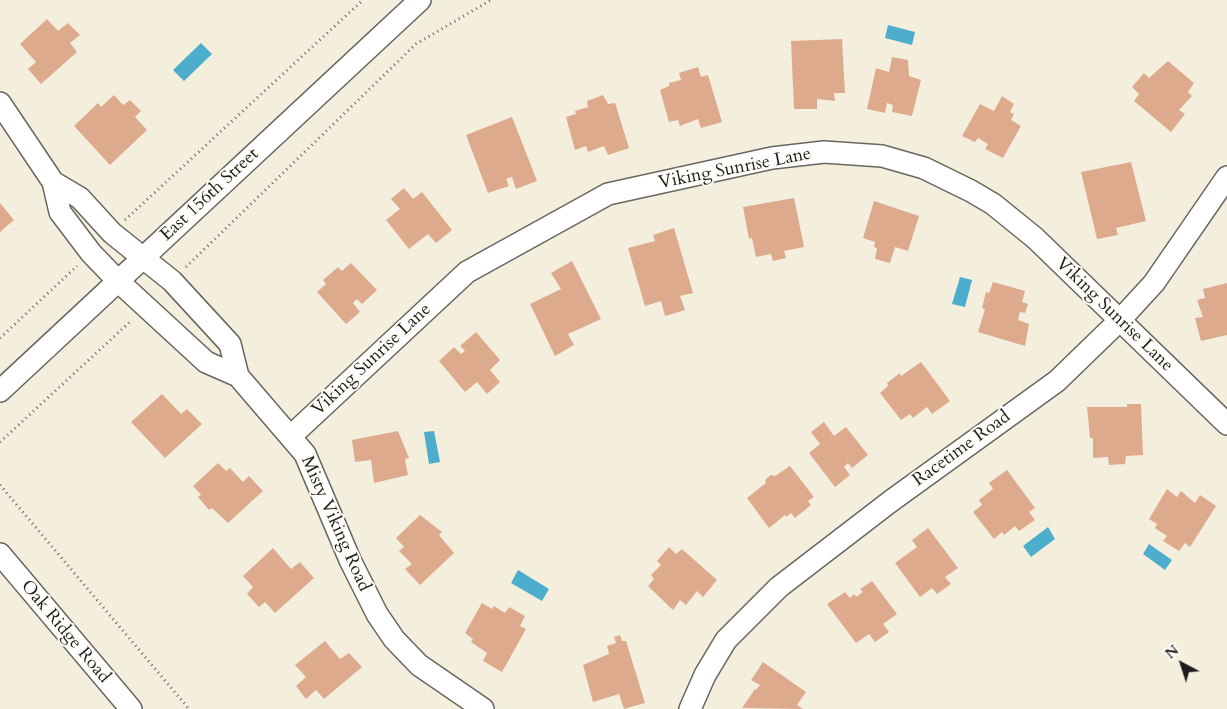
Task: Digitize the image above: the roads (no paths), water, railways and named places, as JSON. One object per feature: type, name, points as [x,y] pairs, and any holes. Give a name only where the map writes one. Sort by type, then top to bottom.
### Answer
[{"type":"street","name":"East 156th Street","points":[[0,391],[420,0]]},
{"type":"street","points":[[0,104],[53,182],[80,198],[112,232],[172,281],[230,344],[238,376]]},
{"type":"street","name":"Viking Sunrise Lane","points":[[291,436],[467,272],[608,194],[772,158],[824,152],[882,156],[924,168],[971,191],[1016,221],[1227,424]]},
{"type":"street","name":"Racetime Road","points":[[690,709],[705,675],[726,640],[779,587],[891,501],[1057,381],[1120,320],[1154,283],[1227,177]]},
{"type":"street","name":"Misty Viking Road","points":[[53,182],[60,212],[91,253],[118,281],[206,362],[238,376],[305,454],[350,560],[377,614],[394,639],[419,665],[483,709]]},
{"type":"street","name":"Oak Ridge Road","points":[[0,554],[131,709]]},
{"type":"water","points":[[888,25],[915,32],[912,45],[885,38]]},
{"type":"water","points":[[201,43],[212,54],[184,81],[173,70]]},
{"type":"water","points":[[960,277],[972,280],[965,307],[952,304]]},
{"type":"water","points":[[434,431],[440,462],[429,464],[424,432]]},
{"type":"water","points":[[1048,527],[1055,539],[1031,557],[1023,546]]},
{"type":"water","points":[[1149,544],[1172,560],[1165,570],[1143,554]]},
{"type":"water","points":[[518,570],[549,589],[542,601],[511,583]]}]
